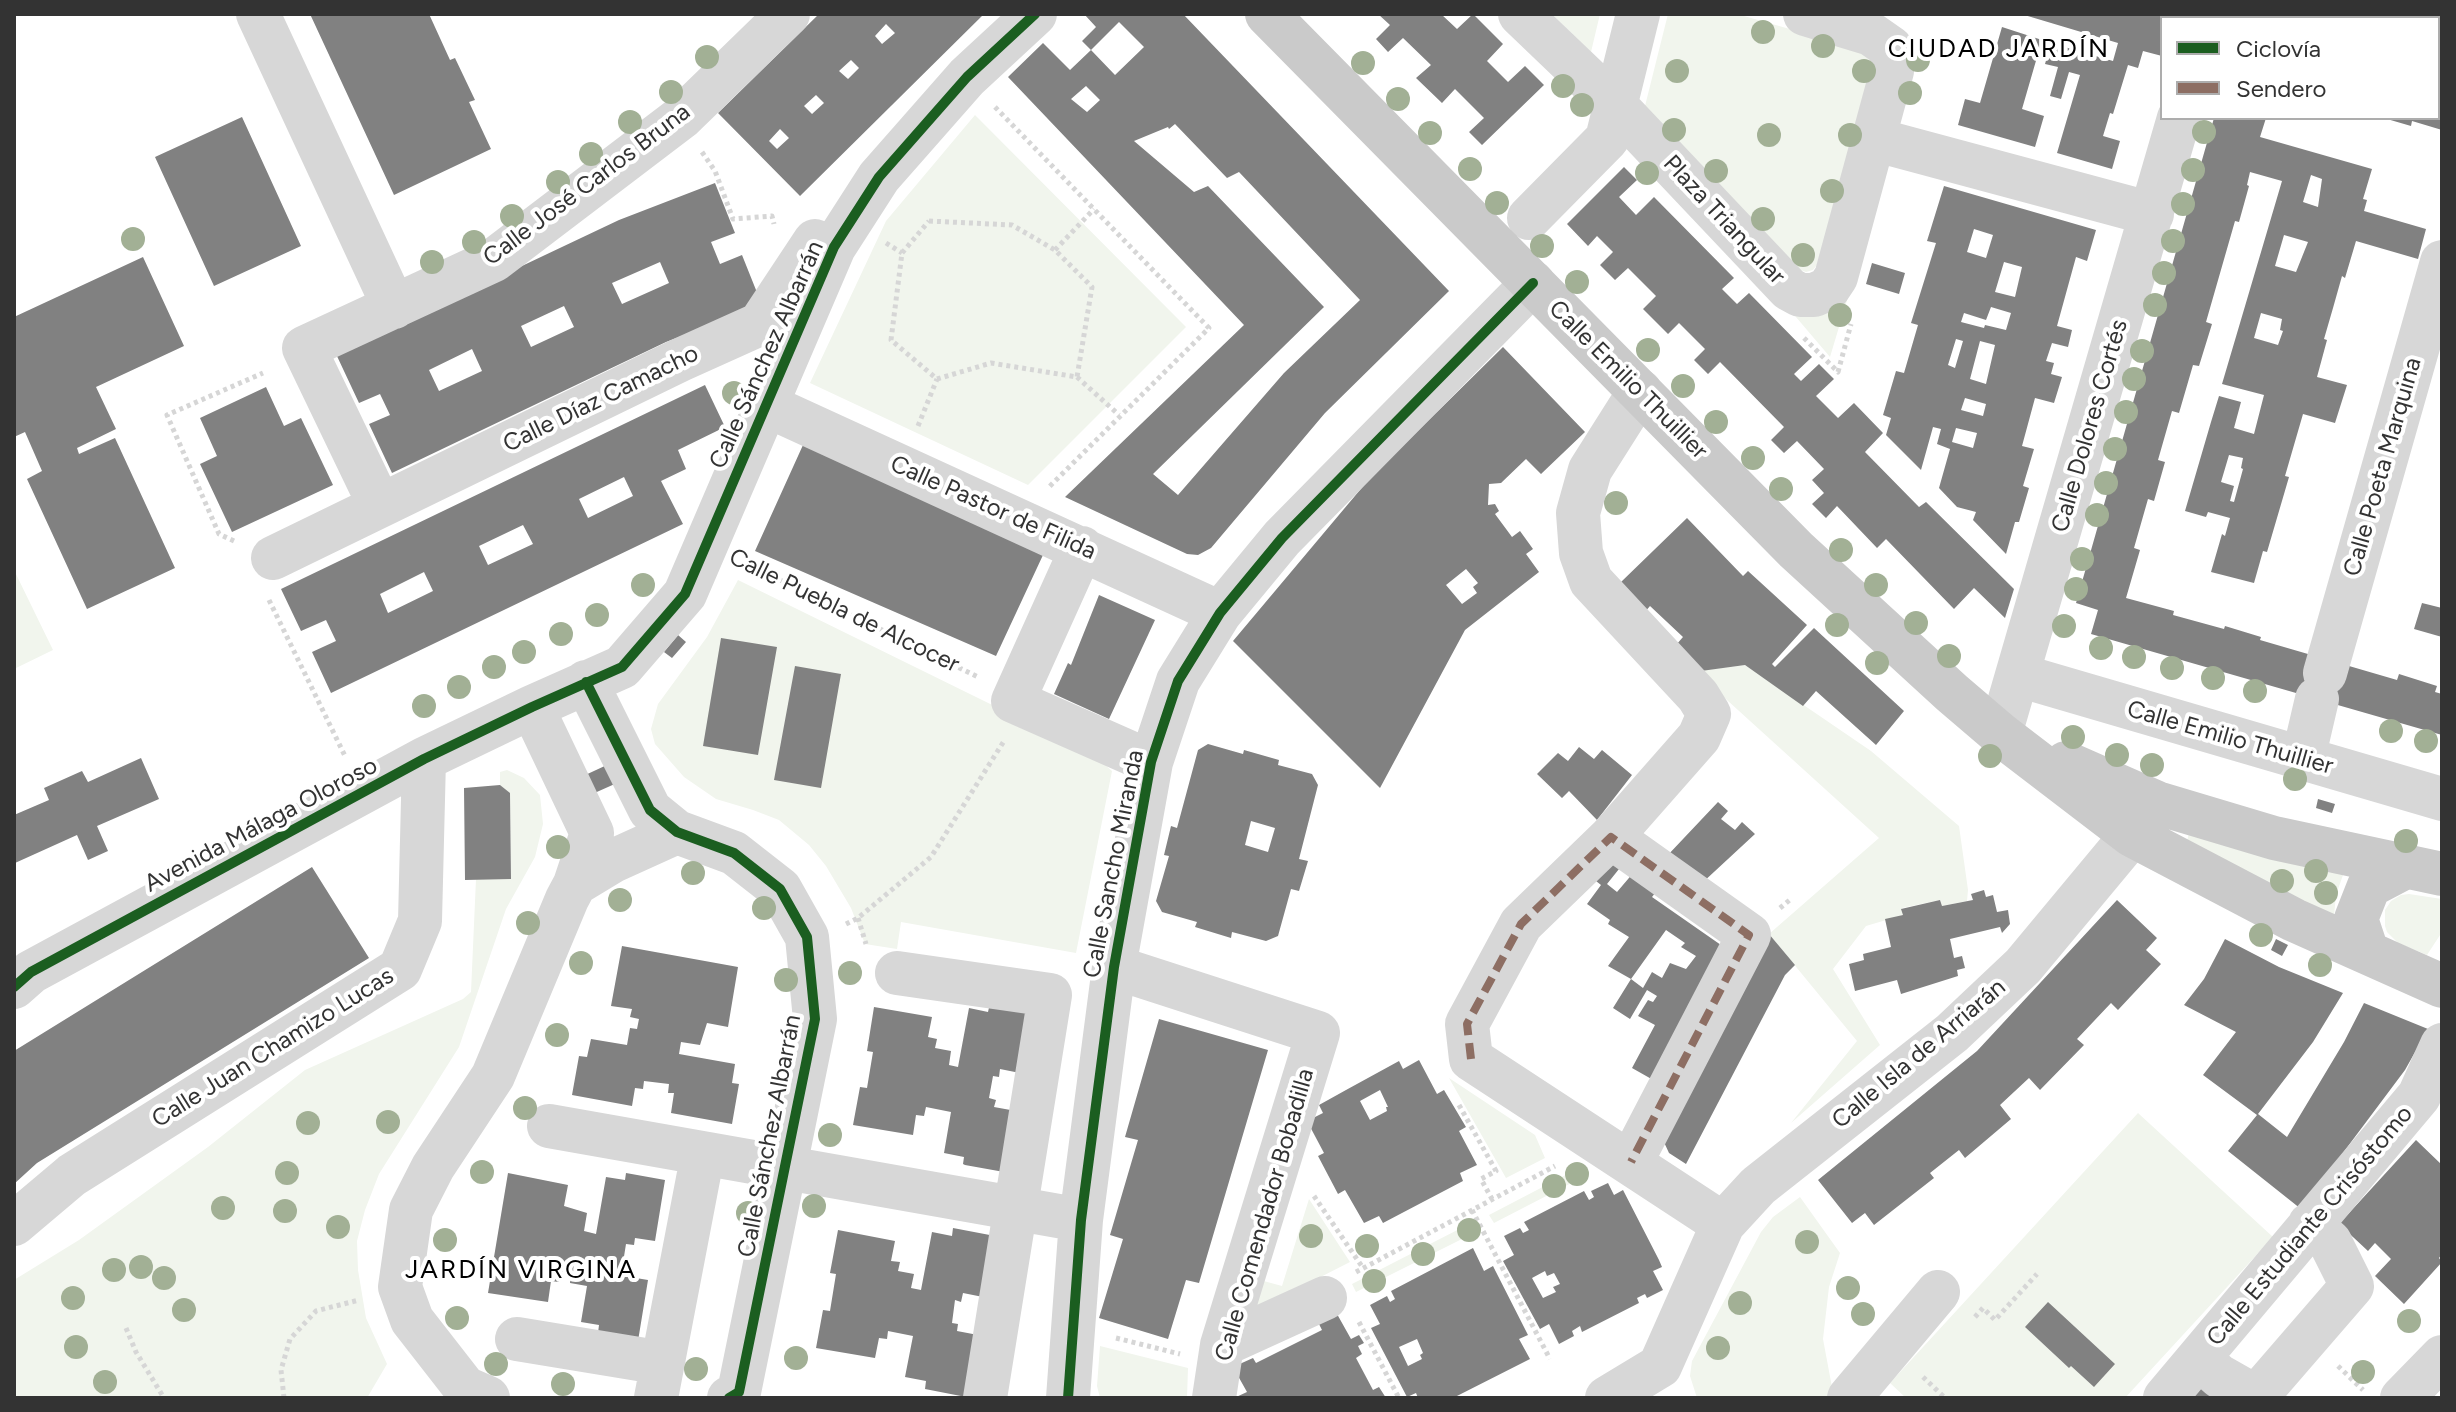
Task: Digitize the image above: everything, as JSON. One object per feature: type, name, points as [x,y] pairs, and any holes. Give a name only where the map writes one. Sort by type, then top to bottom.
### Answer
[{"type":"main road","name":"Calle Emilio Thuillier","points":[[1267,14],[1796,550],[2000,734],[2132,835],[2294,920],[2442,986]]},
{"type":"main road","name":"Calle Emilio Thuillier","points":[[2000,734],[2157,803],[2274,838],[2424,870]]},
{"type":"main road","name":"Calle Emilio Thuillier","points":[[2367,952],[2356,919],[2369,886],[2424,870]]},
{"type":"street","points":[[258,14],[394,307]]},
{"type":"street","name":"Calle José Carlos Bruna","points":[[380,506],[304,348],[494,260],[682,117],[788,14]]},
{"type":"street","name":"Calle Sánchez Albarrán","points":[[532,707],[622,667],[685,594],[834,247],[879,177],[967,77],[1035,14]]},
{"type":"street","name":"Plaza Triangular","points":[[1520,14],[1615,105],[1789,289],[1800,295],[1814,295],[1828,289],[1836,277],[1892,71],[1891,48],[1871,34],[1805,14]]},
{"type":"street","points":[[1529,218],[1607,139],[1638,14]]},
{"type":"street","name":"Calle Dolores Cortés","points":[[2000,734],[2178,120]]},
{"type":"street","points":[[1873,139],[2152,214]]},
{"type":"street","name":"Calle Díaz Camacho","points":[[260,565],[760,324],[819,236],[879,177]]},
{"type":"street","name":"Calle Poeta Marquina","points":[[2303,759],[2442,262]]},
{"type":"street","name":"Calle Sancho Miranda","points":[[1068,1398],[1081,1220],[1114,967],[1151,762],[1178,681],[1220,613],[1282,538],[1533,283]]},
{"type":"street","points":[[1607,1398],[1666,1382],[1723,1224],[1631,1162],[1463,1078],[1467,1024],[1521,924],[1611,837],[1699,737],[1709,714],[1698,696],[1591,581],[1581,553],[1578,513],[1590,470],[1640,391]]},
{"type":"street","name":"Calle Pastor de Filida","points":[[766,405],[1220,613]]},
{"type":"street","points":[[1082,548],[1013,701],[1151,762]]},
{"type":"street","name":"Calle Emilio Thuillier","points":[[2018,675],[2442,799]]},
{"type":"street","name":"Calle Sánchez Albarrán","points":[[586,682],[650,810],[677,832],[734,853],[780,889],[807,937],[815,1019],[743,1396]]},
{"type":"street","points":[[488,1398],[465,1388],[412,1320],[400,1287],[411,1210],[433,1167],[493,1076],[575,884],[592,833],[532,707]]},
{"type":"street","name":"Avenida Málaga Oloroso","points":[[14,987],[31,972],[424,759],[532,707]]},
{"type":"street","name":"Calle Juan Chamizo Lucas","points":[[14,1224],[72,1175],[400,969],[420,921],[424,759]]},
{"type":"street","points":[[575,884],[613,861],[677,832]]},
{"type":"street","name":"Calle Isla de Arriarán","points":[[1723,1224],[1758,1186],[1952,1033],[1993,995],[2023,966],[2132,835]]},
{"type":"street","points":[[1611,837],[1749,935],[1631,1162]]},
{"type":"street","points":[[882,961],[1050,995],[985,1398]]},
{"type":"street","name":"Calle Comendador Bobadilla","points":[[1114,967],[1318,1033],[1219,1369]]},
{"type":"street","name":"Calle Estudiante Crisóstomo","points":[[2165,1398],[2310,1224],[2430,1107],[2442,1045]]},
{"type":"street","points":[[549,1126],[1081,1220]]},
{"type":"street","points":[[517,1339],[660,1381],[703,1153]]},
{"type":"street","points":[[2199,1358],[2219,1376],[2256,1397],[2352,1286],[2330,1242],[2310,1224]]},
{"type":"street","points":[[1849,1398],[1938,1292]]},
{"type":"street","points":[[1219,1369],[1344,1296]]},
{"type":"street","points":[[2402,1398],[2442,1357]]},
{"type":"path","points":[[994,106],[1209,328],[1040,496]]},
{"type":"path","points":[[697,145],[715,171],[733,219],[772,216]]},
{"type":"path","points":[[1055,250],[1094,209]]},
{"type":"path","points":[[937,379],[891,340],[902,253],[929,221],[1012,225],[1055,250],[1092,287],[1077,377]]},
{"type":"path","points":[[890,246],[902,253]]},
{"type":"path","points":[[937,379],[991,363],[1077,377],[1119,415]]},
{"type":"path","points":[[263,373],[167,415],[219,534],[260,565],[345,756]]},
{"type":"path","points":[[915,432],[937,379]]},
{"type":"path","points":[[882,961],[857,919],[931,857],[1008,735]]},
{"type":"path","points":[[1463,1078],[1496,1171],[1481,1179],[1492,1199]]},
{"type":"path","points":[[1399,1398],[1344,1296],[1363,1268],[1555,1166]]},
{"type":"path","points":[[1312,1194],[1363,1268]]},
{"type":"path","points":[[1472,1210],[1550,1359]]},
{"type":"path","points":[[1973,1319],[1983,1308],[1995,1320],[2037,1274]]},
{"type":"path","points":[[284,1398],[281,1370],[290,1339],[316,1311],[363,1299]]},
{"type":"path","points":[[126,1328],[136,1352],[164,1398]]},
{"type":"path","points":[[1106,1335],[1219,1369]]},
{"type":"path","points":[[1931,1364],[1921,1376],[1945,1398]]},
{"type":"path","points":[[2338,1366],[2358,1385]]},
{"type":"shaded area","points":[[1552,14],[1600,14],[1591,52]]},
{"type":"shaded area","points":[[1668,14],[1737,14],[1867,51],[1874,63],[1817,265],[1813,270],[1806,272],[1798,269],[1645,106]]},
{"type":"shaded area","points":[[975,115],[1186,327],[1028,485],[810,383],[886,221]]},
{"type":"shaded area","points":[[1848,297],[1830,357],[1790,310]]},
{"type":"shaded area","points":[[14,570],[53,650],[14,669]]},
{"type":"shaded area","points":[[738,580],[1094,755],[1112,771],[1076,953],[901,922],[897,949],[865,944],[851,908],[826,866],[809,845],[779,820],[716,799],[684,777],[655,744],[651,729],[658,704],[707,637]]},
{"type":"shaded area","points":[[1745,665],[1871,751],[1959,826],[1968,890],[1967,901],[1942,906],[1940,900],[1902,908],[1903,915],[1866,926],[1833,969],[1880,1045],[1791,1123],[1857,1041],[1769,934],[1879,838],[1698,671]]},
{"type":"shaded area","points":[[507,770],[524,778],[540,795],[543,824],[535,857],[506,909],[459,1047],[379,1174],[365,1210],[357,1241],[358,1270],[366,1318],[387,1364],[367,1398],[14,1398],[14,1280],[79,1240],[208,1147],[305,1070],[463,999],[471,992],[476,879],[511,878],[510,794],[500,785],[500,772]]},
{"type":"shaded area","points":[[2189,832],[2343,875],[2336,895],[2334,916],[2187,842]]},
{"type":"shaded area","points":[[2409,894],[2442,899],[2442,932],[2427,955],[2398,943],[2385,926],[2385,910],[2391,901]]},
{"type":"shaded area","points":[[1449,1078],[1535,1135],[1545,1158],[1506,1178]]},
{"type":"shaded area","points":[[2138,1113],[2273,1237],[2125,1398],[1906,1398],[1890,1383]]},
{"type":"shaded area","points":[[1581,1167],[1585,1176],[1494,1223],[1489,1215]]},
{"type":"shaded area","points":[[1800,1197],[1840,1253],[1829,1287],[1823,1339],[1834,1398],[1697,1398],[1690,1376],[1692,1361],[1761,1232],[1773,1217]]},
{"type":"shaded area","points":[[1309,1199],[1350,1262],[1250,1313],[1260,1280],[1282,1286]]},
{"type":"shaded area","points":[[1471,1223],[1476,1232],[1356,1292],[1352,1284]]},
{"type":"shaded area","points":[[1100,1346],[1188,1368],[1187,1398],[1100,1398],[1097,1386]]},
{"type":"building","points":[[310,14],[429,14],[450,60],[455,58],[475,100],[469,102],[491,149],[394,195]]},
{"type":"building","points":[[819,14],[984,14],[800,196],[718,113]],"holes":[[[886,24],[895,33],[882,44],[875,36]],[[851,60],[859,68],[848,79],[839,71]],[[816,95],[824,103],[812,114],[804,106]],[[780,129],[789,138],[777,149],[769,141]]]},
{"type":"building","points":[[1084,14],[1183,14],[1449,291],[1325,413],[1211,548],[1198,555],[1187,554],[1065,497],[1244,325],[1008,77],[1043,43],[1070,70],[1091,50],[1082,41],[1096,27]],"holes":[[[1119,22],[1144,47],[1115,75],[1091,50]],[[1086,86],[1100,100],[1087,112],[1071,99]],[[1175,124],[1227,178],[1239,172],[1360,300],[1284,373],[1178,495],[1153,474],[1324,307],[1208,186],[1194,192],[1134,141]]]},
{"type":"building","points":[[1378,14],[1441,14],[1457,29],[1473,14],[1503,44],[1487,61],[1508,82],[1525,66],[1544,85],[1482,145],[1469,132],[1484,118],[1455,89],[1442,103],[1416,78],[1431,65],[1403,38],[1388,52],[1376,39],[1390,25]]},
{"type":"building","points":[[2021,14],[2177,14],[2160,16],[2160,55],[2143,51],[2138,68],[2128,65],[2103,136],[2120,141],[2112,169],[2057,153],[2080,75],[2069,72],[2061,99],[2050,96],[2058,67],[2045,64],[2051,43],[2113,61],[2118,43]]},
{"type":"building","points":[[2002,27],[2042,40],[2022,109],[2044,116],[2035,147],[1958,125],[1965,99],[1980,103]]},
{"type":"building","points":[[2442,88],[2442,130],[2412,121],[2411,126],[2390,120],[2440,120]]},
{"type":"building","points":[[242,117],[301,246],[214,286],[155,157]]},
{"type":"building","points":[[2213,120],[2265,120],[2260,137],[2372,169],[2363,199],[2367,200],[2364,211],[2426,229],[2418,259],[2356,241],[2345,278],[2342,276],[2317,377],[2347,385],[2335,423],[2303,414],[2285,476],[2289,477],[2267,552],[2263,551],[2254,583],[2211,572],[2230,518],[2208,512],[2206,517],[2185,511],[2219,396],[2241,402],[2234,428],[2254,434],[2264,395],[2222,384],[2282,181],[2250,172],[2239,222],[2235,221],[2206,322],[2212,324],[2199,366],[2193,365],[2179,413],[2172,411],[2158,460],[2165,462],[2154,501],[2148,499],[2134,548],[2140,550],[2126,598],[2174,611],[2173,615],[2224,629],[2225,626],[2261,637],[2260,640],[2397,680],[2399,674],[2437,686],[2435,692],[2442,694],[2442,735],[2091,634],[2098,610],[2076,603]],"holes":[[[2311,175],[2322,179],[2318,207],[2303,202]],[[2284,235],[2308,242],[2296,272],[2275,266]],[[2261,313],[2282,319],[2280,330],[2283,331],[2278,345],[2254,338]],[[2229,455],[2243,458],[2234,502],[2230,501],[2234,486],[2221,482]]]},
{"type":"building","points":[[1624,167],[1637,180],[1619,197],[1636,215],[1654,197],[1734,278],[1722,289],[1737,304],[1749,293],[1812,357],[1794,374],[1801,381],[1819,364],[1834,379],[1816,396],[1838,418],[1854,403],[1883,433],[1865,452],[1919,507],[1926,502],[2014,589],[2005,618],[1974,588],[1954,609],[1886,539],[1877,548],[1837,506],[1826,518],[1812,504],[1824,493],[1812,480],[1824,469],[1797,441],[1784,453],[1771,440],[1784,427],[1720,362],[1708,374],[1694,360],[1705,349],[1679,323],[1668,334],[1643,309],[1656,296],[1628,268],[1615,280],[1600,265],[1613,252],[1597,236],[1588,246],[1567,224]]},
{"type":"building","points":[[715,183],[735,233],[711,242],[720,264],[742,255],[762,305],[666,342],[392,473],[369,424],[390,415],[380,394],[359,403],[336,354],[619,220]],"holes":[[[660,262],[669,283],[622,304],[612,283]],[[564,306],[574,327],[531,347],[521,326]],[[472,349],[482,371],[439,391],[429,370]]]},
{"type":"building","points":[[1944,186],[2096,230],[2087,261],[2076,257],[2057,326],[2072,330],[2068,347],[2052,343],[2046,361],[2054,363],[2051,374],[2062,377],[2054,403],[2035,398],[2022,446],[2034,449],[2023,486],[2029,488],[2006,554],[1973,520],[1976,512],[1957,507],[1939,488],[1950,449],[1937,444],[1941,429],[1933,427],[1921,470],[1886,435],[1891,418],[1883,415],[1896,371],[1904,373],[1918,325],[1911,323],[1936,243],[1927,241]],"holes":[[[1974,229],[1993,235],[1986,258],[1967,252]],[[2004,262],[2022,267],[2015,297],[1995,292]],[[1991,307],[2011,313],[2006,330],[1961,322],[1964,313],[1986,320]],[[1956,339],[1963,341],[1955,368],[1948,365]],[[1980,341],[1995,345],[1986,384],[1970,379]],[[1965,398],[1986,404],[1983,416],[1961,410]],[[1956,428],[1977,433],[1973,448],[1952,442]]]},
{"type":"building","points":[[143,257],[184,346],[96,387],[116,429],[77,448],[79,454],[115,438],[175,568],[87,609],[27,479],[42,471],[25,432],[14,437],[14,317]]},
{"type":"building","points":[[1872,263],[1905,273],[1899,294],[1866,284]]},
{"type":"building","points":[[1503,347],[1585,432],[1541,474],[1526,459],[1501,483],[1489,484],[1488,505],[1495,504],[1499,511],[1495,514],[1512,537],[1520,531],[1533,549],[1526,554],[1539,572],[1465,630],[1380,788],[1233,641],[1370,478]],"holes":[[[1466,569],[1478,583],[1473,587],[1477,593],[1462,604],[1446,585]]]},
{"type":"building","points":[[705,385],[725,427],[678,450],[686,469],[661,481],[683,524],[331,693],[312,652],[336,641],[326,620],[301,631],[281,589]],"holes":[[[624,477],[633,496],[588,518],[579,499]],[[523,525],[533,544],[488,565],[479,546]],[[424,572],[433,591],[388,613],[380,594]]]},
{"type":"building","points":[[266,387],[284,426],[301,418],[333,485],[232,532],[200,464],[217,456],[200,418]]},
{"type":"building","points":[[803,445],[1043,555],[996,656],[755,551]]},
{"type":"building","points":[[1687,518],[1743,576],[1748,571],[1807,625],[1772,664],[1775,667],[1814,628],[1904,711],[1876,745],[1816,691],[1803,706],[1745,665],[1701,671],[1676,645],[1683,637],[1650,606],[1644,613],[1620,583]]},
{"type":"building","points":[[1099,595],[1155,620],[1109,719],[1054,694],[1068,663],[1071,665]]},
{"type":"building","points":[[2422,603],[2442,608],[2442,637],[2414,629]]},
{"type":"building","points":[[678,635],[686,642],[672,658],[664,652]]},
{"type":"building","points":[[721,638],[777,647],[758,755],[703,746]]},
{"type":"building","points":[[795,666],[841,674],[821,788],[774,780]]},
{"type":"building","points":[[1208,744],[1279,760],[1278,765],[1312,774],[1318,785],[1299,859],[1308,861],[1299,891],[1291,889],[1278,936],[1266,941],[1232,932],[1231,938],[1195,927],[1197,922],[1162,912],[1156,901],[1169,856],[1164,855],[1171,826],[1177,828],[1198,750]],"holes":[[[1251,821],[1275,828],[1268,852],[1245,845]]]},
{"type":"building","points":[[1579,747],[1594,759],[1602,750],[1632,775],[1597,820],[1569,791],[1562,798],[1537,774],[1558,753],[1568,761]]},
{"type":"building","points":[[141,758],[159,799],[97,826],[108,851],[88,860],[77,835],[15,863],[14,815],[49,800],[44,788],[82,771],[88,782]]},
{"type":"building","points":[[609,764],[617,783],[590,795],[581,777]]},
{"type":"building","points":[[500,785],[510,793],[511,879],[465,880],[464,788]]},
{"type":"building","points":[[2318,799],[2335,804],[2332,813],[2316,808]]},
{"type":"building","points":[[1718,802],[1728,811],[1721,819],[1735,830],[1742,822],[1755,834],[1701,884],[1666,857]]},
{"type":"building","points":[[1610,855],[1623,864],[1607,884],[1617,892],[1634,872],[1659,888],[1652,897],[1731,952],[1655,1081],[1632,1068],[1655,1025],[1638,1016],[1648,1000],[1653,1002],[1657,996],[1647,990],[1630,1019],[1613,1008],[1631,979],[1608,966],[1629,937],[1608,924],[1610,920],[1587,904],[1601,885],[1591,877]],"holes":[[[1666,930],[1685,943],[1681,947],[1696,956],[1686,969],[1670,963],[1662,978],[1652,972],[1643,988],[1631,979]]]},
{"type":"building","points":[[312,867],[369,958],[37,1163],[14,1184],[14,1051]]},
{"type":"building","points":[[1984,890],[1986,897],[1993,895],[1997,912],[2008,910],[2010,924],[2002,933],[2000,927],[1950,939],[1954,958],[1962,956],[1965,968],[1957,970],[1958,976],[1901,994],[1897,980],[1855,991],[1849,964],[1864,960],[1863,954],[1891,947],[1885,919],[1903,915],[1901,909],[1940,900],[1942,906],[1973,900],[1971,894]]},
{"type":"building","points":[[2117,900],[2157,938],[2146,950],[2161,964],[2118,1010],[2111,1003],[2077,1039],[2084,1045],[2040,1090],[2029,1078],[2000,1105],[2011,1119],[1965,1158],[1959,1150],[1930,1173],[1934,1178],[1874,1225],[1865,1213],[1852,1223],[1818,1180],[1977,1051]]},
{"type":"building","points":[[1769,934],[1795,965],[1785,975],[1686,1164],[1669,1153],[1663,1140]]},
{"type":"building","points":[[2225,939],[2279,967],[2343,993],[2313,1042],[2258,1114],[2287,1137],[2364,1003],[2428,1029],[2405,1070],[2301,1209],[2228,1151],[2257,1115],[2203,1075],[2236,1032],[2184,1005],[2204,979]]},
{"type":"building","points":[[2276,939],[2288,945],[2282,956],[2271,950]]},
{"type":"building","points":[[622,946],[738,967],[728,1027],[707,1023],[700,1045],[681,1042],[679,1054],[735,1064],[732,1083],[739,1084],[732,1124],[671,1113],[674,1093],[668,1093],[669,1084],[644,1081],[643,1089],[635,1088],[632,1106],[572,1095],[579,1056],[587,1057],[591,1039],[627,1045],[630,1028],[637,1029],[639,1019],[630,1017],[632,1009],[611,1006]]},
{"type":"building","points":[[990,1003],[1032,1011],[1020,1073],[1000,1069],[999,1077],[993,1076],[989,1098],[996,1100],[994,1107],[1016,1111],[1004,1172],[965,1165],[964,1157],[944,1153],[951,1112],[926,1107],[924,1116],[916,1115],[913,1135],[853,1125],[860,1087],[867,1088],[873,1052],[867,1051],[874,1007],[932,1017],[928,1037],[937,1039],[935,1048],[951,1051],[949,1065],[958,1067],[969,1008],[988,1012]]},
{"type":"building","points":[[1159,1019],[1268,1050],[1199,1283],[1186,1280],[1168,1339],[1099,1318],[1123,1239],[1110,1235],[1138,1140],[1125,1137]]},
{"type":"building","points":[[1419,1060],[1437,1094],[1444,1090],[1466,1127],[1459,1131],[1477,1165],[1460,1173],[1463,1181],[1383,1223],[1379,1216],[1364,1223],[1345,1190],[1338,1194],[1318,1156],[1324,1153],[1307,1121],[1323,1113],[1319,1105],[1399,1061],[1403,1069]],"holes":[[[1380,1090],[1387,1111],[1370,1120],[1360,1101]]]},
{"type":"building","points":[[2416,1140],[2442,1165],[2442,1254],[2439,1258],[2442,1262],[2404,1304],[2375,1276],[2391,1259],[2375,1243],[2368,1251],[2339,1224]]},
{"type":"building","points":[[508,1173],[568,1185],[564,1206],[587,1213],[584,1231],[596,1234],[606,1177],[625,1180],[626,1173],[665,1180],[655,1241],[635,1238],[634,1245],[626,1244],[622,1269],[630,1270],[630,1277],[648,1280],[638,1341],[598,1333],[599,1325],[581,1322],[587,1286],[570,1283],[571,1275],[561,1273],[559,1282],[551,1281],[548,1302],[488,1293]]},
{"type":"building","points":[[1608,1183],[1614,1195],[1623,1190],[1662,1267],[1653,1271],[1663,1290],[1647,1298],[1645,1294],[1637,1298],[1639,1303],[1582,1332],[1580,1326],[1572,1331],[1574,1336],[1559,1344],[1549,1324],[1540,1329],[1503,1261],[1514,1255],[1504,1236],[1520,1228],[1523,1233],[1529,1230],[1524,1222],[1584,1191],[1589,1200],[1594,1197],[1591,1191]],"holes":[[[1545,1271],[1547,1276],[1554,1273],[1560,1284],[1553,1287],[1556,1292],[1543,1298],[1532,1278]]]},
{"type":"building","points":[[953,1228],[995,1236],[983,1297],[963,1293],[961,1302],[955,1300],[952,1323],[958,1324],[957,1331],[978,1335],[966,1397],[925,1389],[926,1381],[905,1377],[913,1336],[888,1331],[887,1339],[879,1338],[875,1358],[816,1348],[823,1310],[830,1311],[836,1274],[830,1273],[838,1230],[895,1241],[891,1261],[900,1262],[898,1271],[914,1274],[911,1288],[921,1290],[932,1232],[952,1236]]},
{"type":"building","points":[[1473,1248],[1484,1271],[1493,1266],[1528,1335],[1519,1339],[1530,1359],[1453,1398],[1418,1398],[1416,1393],[1407,1397],[1371,1328],[1380,1324],[1370,1305],[1387,1296],[1390,1302],[1395,1299],[1391,1291]],"holes":[[[1417,1339],[1423,1353],[1420,1355],[1422,1359],[1408,1366],[1399,1347]]]},
{"type":"building","points":[[2048,1302],[2115,1364],[2094,1387],[2025,1327]]},
{"type":"building","points":[[1337,1314],[1351,1339],[1359,1335],[1364,1343],[1358,1346],[1362,1354],[1356,1358],[1373,1390],[1379,1387],[1386,1398],[1234,1398],[1247,1392],[1233,1367],[1253,1358],[1256,1363],[1322,1330],[1319,1324]]},
{"type":"building","points":[[2203,1386],[2216,1398],[2192,1398]]},
{"type":"marked path","points":[[1471,1059],[1467,1024],[1521,924],[1611,837],[1749,935],[1631,1162]]},
{"type":"cycle path","points":[[14,987],[31,972],[424,759],[622,667],[685,594],[834,247],[879,177],[967,77],[1035,14]]},
{"type":"cycle path","points":[[1068,1398],[1081,1220],[1114,967],[1151,762],[1178,681],[1220,613],[1282,538],[1533,283]]},
{"type":"cycle path","points":[[586,682],[650,810],[677,832],[734,853],[780,889],[807,937],[815,1019],[739,1392],[729,1398]]},
{"type":"district","name":"CIUDAD JARDÍN","points":[[1999,49]]},
{"type":"district","name":"JARDÍN VIRGINA","points":[[521,1270]]}]
